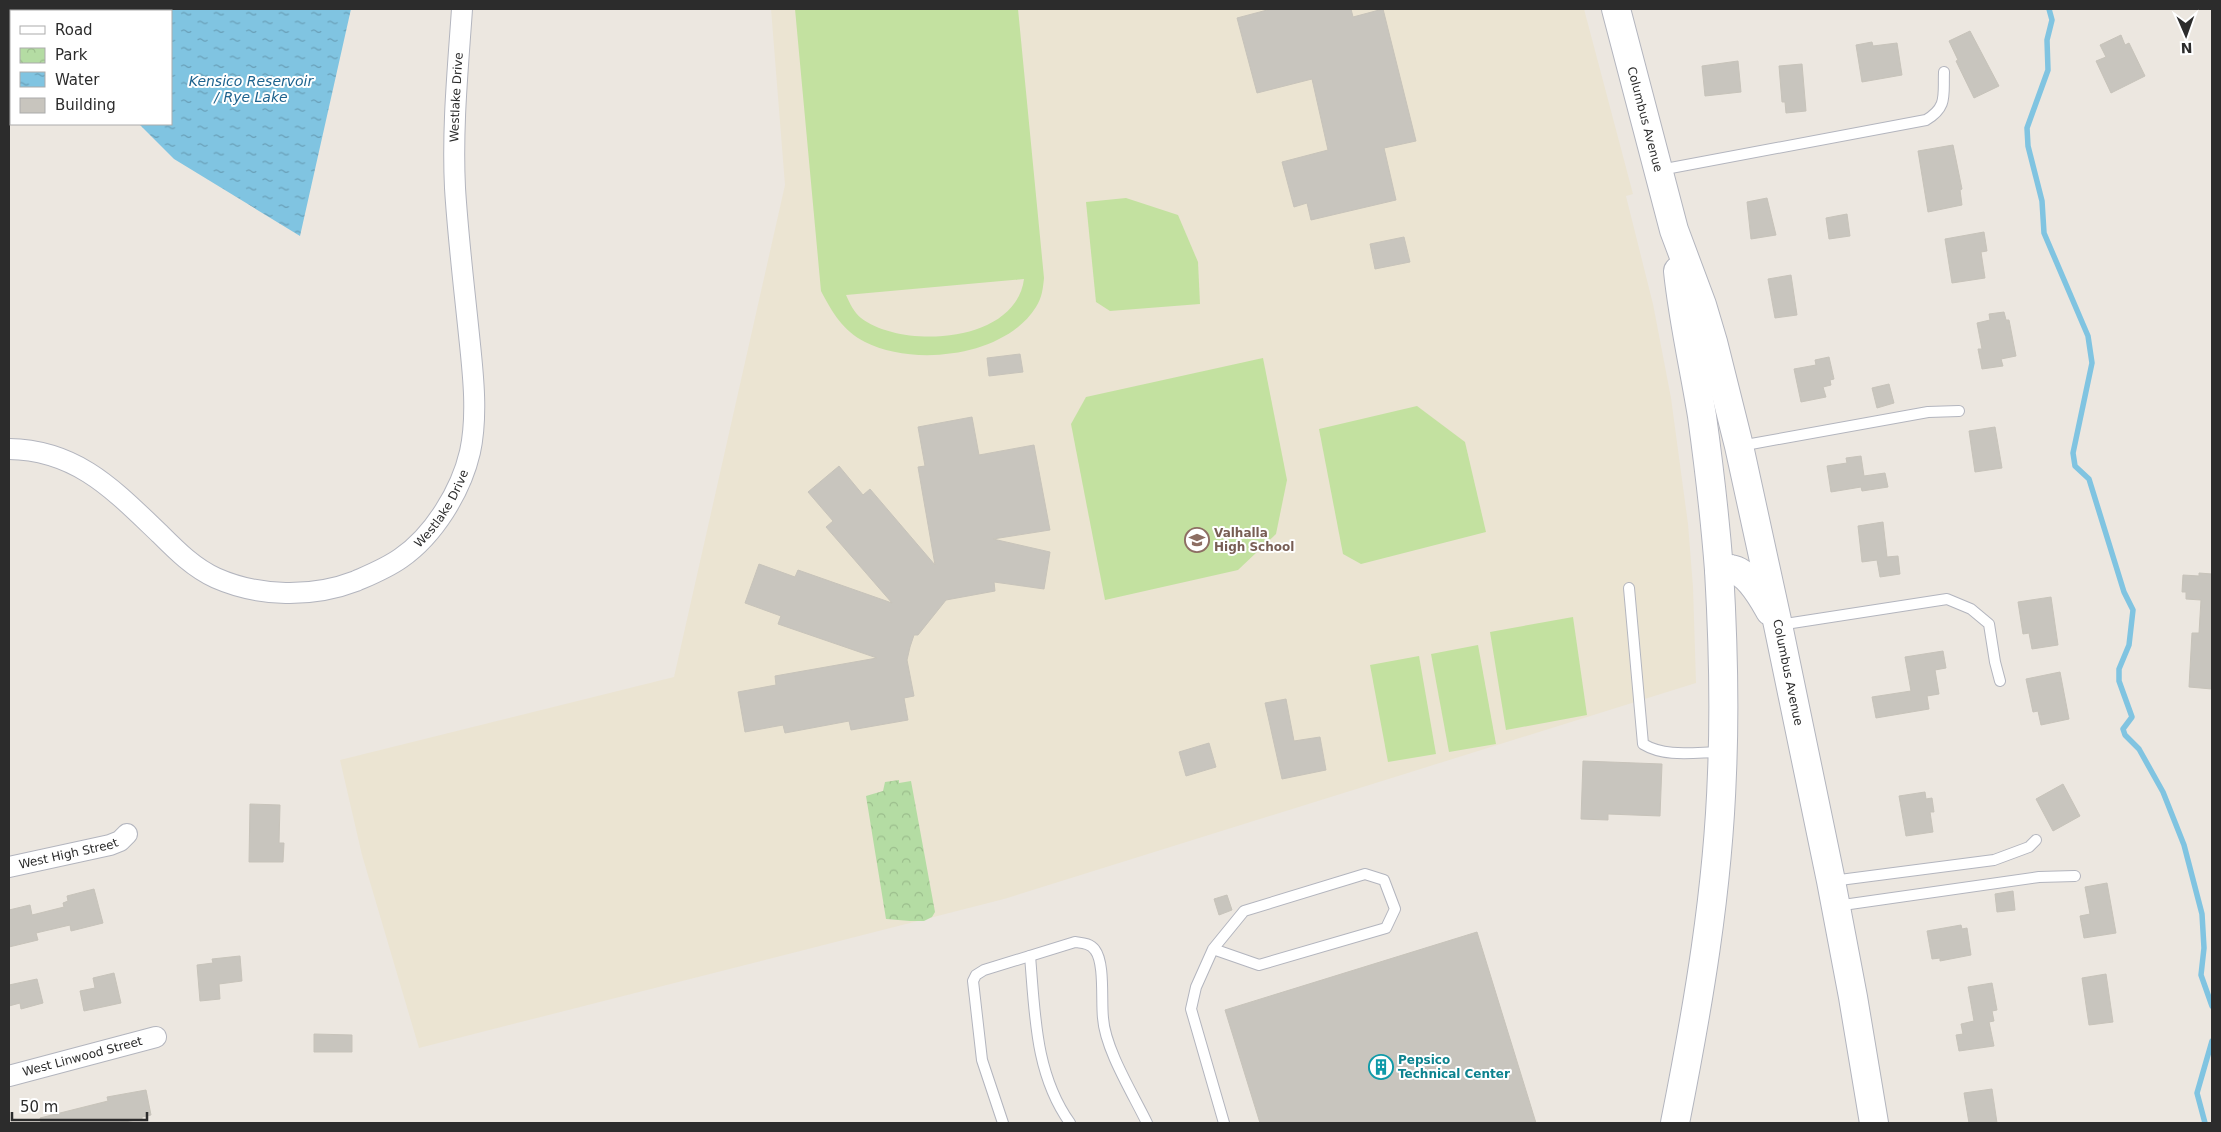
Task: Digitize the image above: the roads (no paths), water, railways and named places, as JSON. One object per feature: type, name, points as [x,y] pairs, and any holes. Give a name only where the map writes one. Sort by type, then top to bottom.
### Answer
[{"type":"street","name":"Westlake Drive","points":[[9,449],[47,454],[70,462],[95,475],[116,492],[171,546],[194,565],[216,578],[243,587],[268,592],[294,593],[324,590],[351,583],[377,572],[403,557],[423,538],[440,517],[462,476],[470,453],[473,426],[472,364],[455,187],[454,120],[462,9]]},
{"type":"street","name":"Columbus Avenue","points":[[1616,9],[1674,230],[1710,333],[1739,446],[1833,894],[1874,1123]]},
{"type":"street","name":"Columbus Avenue","points":[[1674,230],[1685,328],[1706,447],[1718,570],[1723,672],[1723,752],[1719,823],[1708,936],[1692,1037],[1675,1123]]},
{"type":"street","points":[[1718,570],[1731,569],[1740,573],[1762,597],[1778,625]]},
{"type":"street","name":"West High Street","points":[[9,867],[110,845],[120,841],[127,834]]},
{"type":"street","name":"West Linwood Street","points":[[9,1076],[156,1037]]},
{"type":"lane","points":[[1616,9],[1624,9]]},
{"type":"lane","points":[[1658,171],[1926,120],[1938,113],[1943,100],[1944,72]]},
{"type":"lane","points":[[1739,446],[1928,412],[1959,411]]},
{"type":"lane","points":[[1629,588],[1643,744],[1653,750],[1669,753],[1723,752]]},
{"type":"lane","points":[[1778,625],[1948,599],[1971,609],[1989,624],[2000,681]]},
{"type":"lane","points":[[1833,894],[1994,860],[2029,847],[2036,840]]},
{"type":"lane","points":[[1213,949],[1259,965],[1386,928],[1395,909],[1384,880],[1365,874],[1244,911],[1213,949],[1196,987],[1191,1009],[1224,1123]]},
{"type":"lane","points":[[1833,894],[2039,877],[2076,876]]},
{"type":"lane","points":[[1003,1123],[982,1060],[973,981],[976,975],[984,970],[1074,942],[1088,944],[1095,948],[1099,958],[1103,1020],[1107,1039],[1147,1123]]},
{"type":"lane","points":[[1030,956],[1038,1042],[1044,1074],[1070,1123]]},
{"type":"water","name":"Kensico Reservoir / Rye Lake","points":[[351,9],[300,236],[174,159],[140,125],[172,125],[172,10],[52,10]]},
{"type":"waterway","points":[[2049,9],[2052,20],[2047,40],[2048,70],[2027,128],[2028,146],[2042,201],[2044,233],[2088,336],[2092,363],[2073,453],[2075,466],[2089,479],[2124,592],[2133,610],[2129,645],[2119,669],[2119,681],[2132,717],[2123,729],[2125,735],[2139,749],[2163,792],[2184,845],[2202,914],[2204,948],[2201,975],[2212,1006]]},
{"type":"waterway","points":[[2205,1123],[2197,1093],[2212,1041]]},
{"type":"place","name":"Valhalla High School","points":[[1197,540]]},
{"type":"place","name":"Pepsico Technical Center","points":[[1381,1067]]}]
